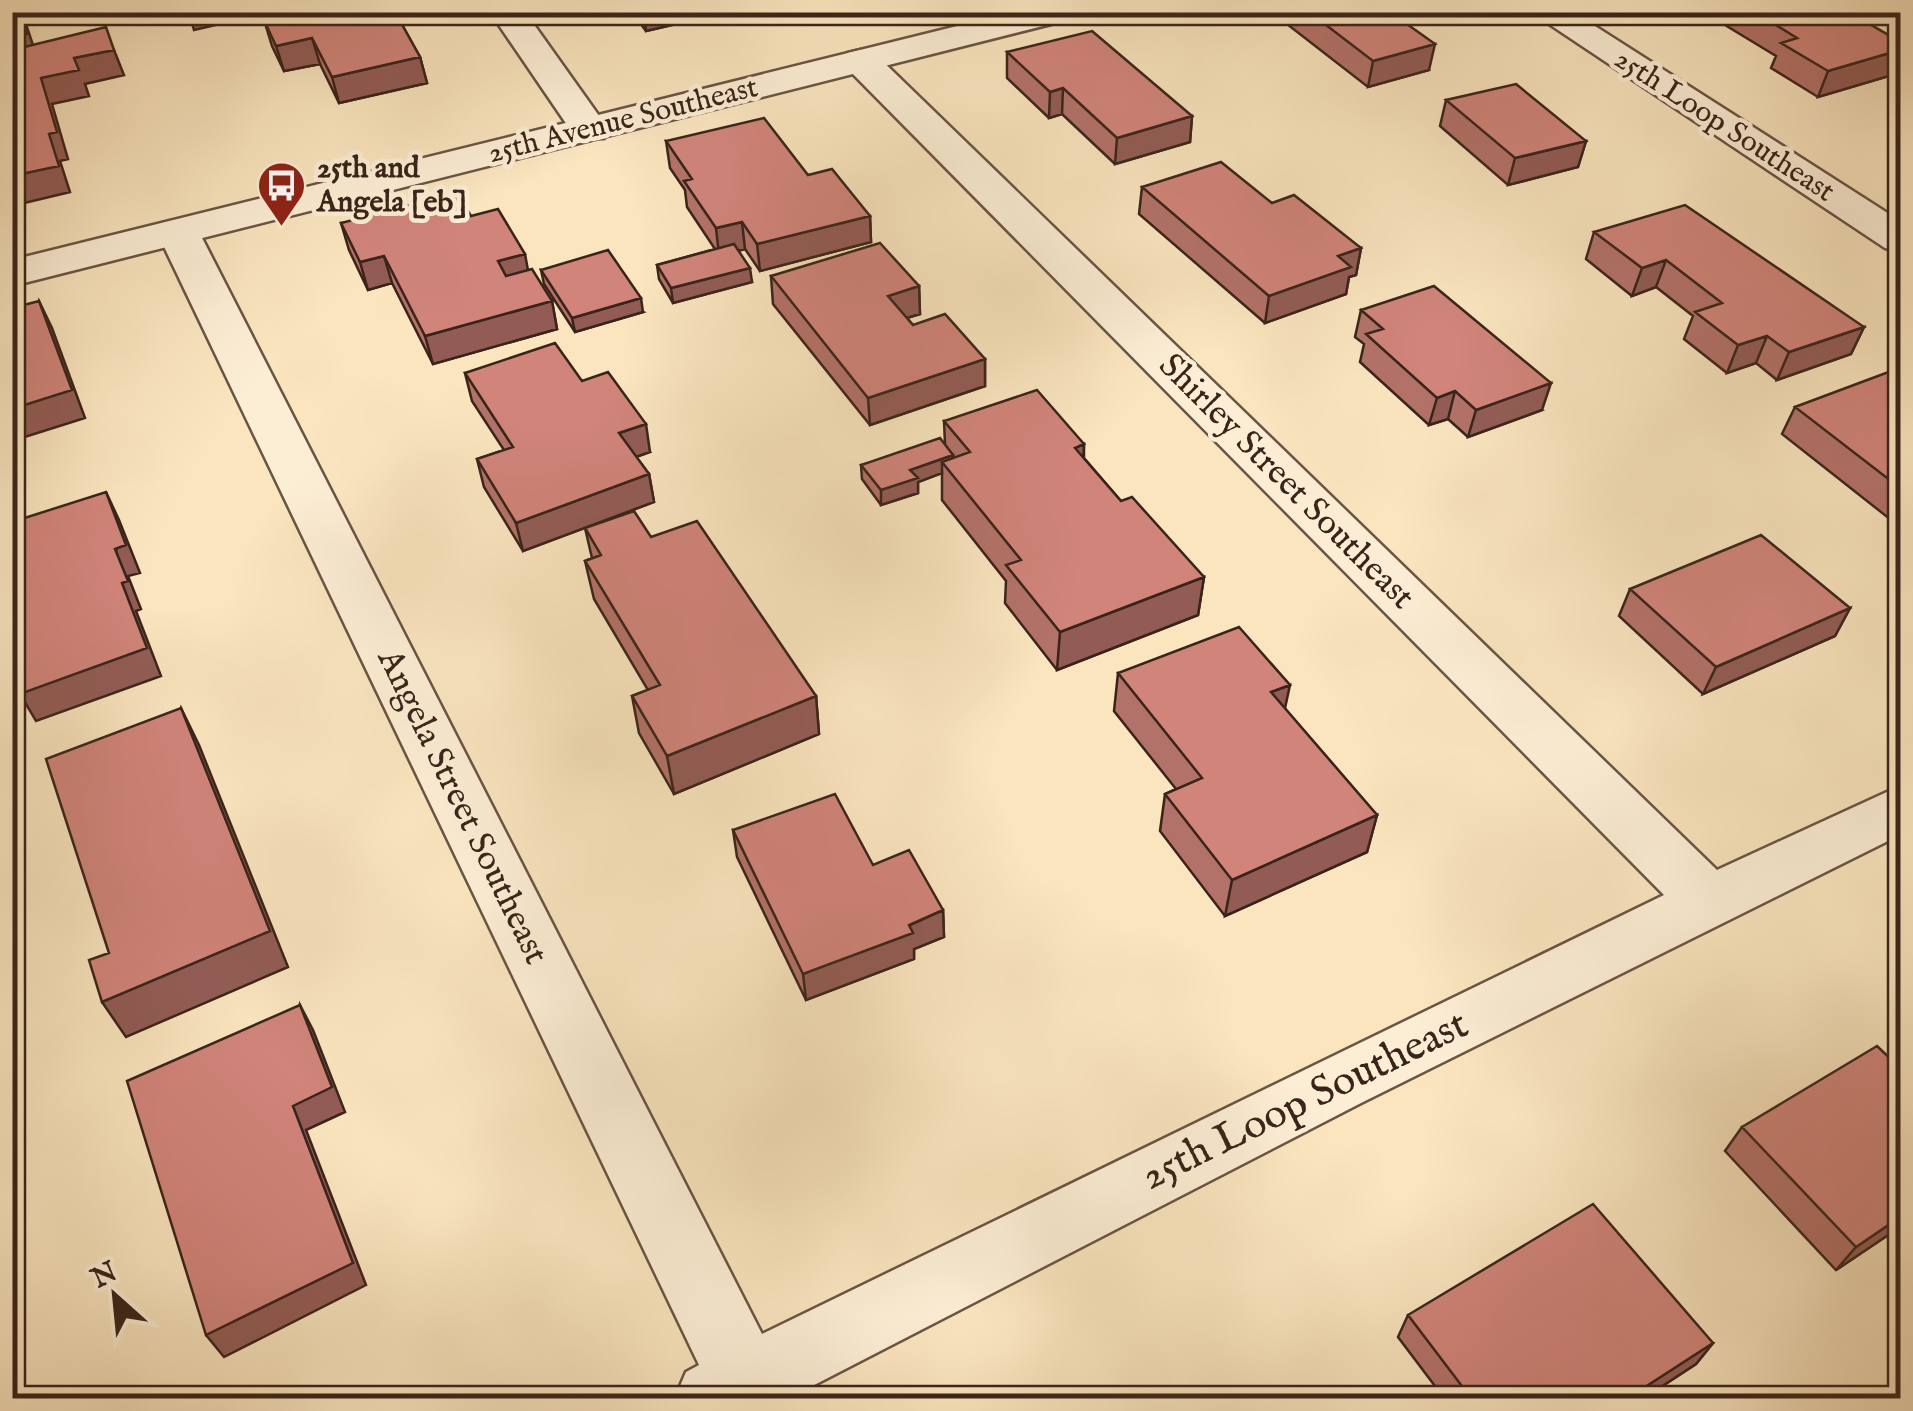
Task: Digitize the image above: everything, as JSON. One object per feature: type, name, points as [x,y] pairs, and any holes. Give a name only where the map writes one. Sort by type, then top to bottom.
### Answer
[{"type":"street","points":[[508,12],[590,130]]},
{"type":"street","name":"25th Avenue Southeast","points":[[12,273],[1059,12]]},
{"type":"street","name":"25th Loop Southeast","points":[[1548,12],[1900,239]]},
{"type":"street","name":"Shirley Street Southeast","points":[[862,61],[1710,902]]},
{"type":"street","name":"Angela Street Southeast","points":[[178,232],[729,1390]]},
{"type":"street","name":"25th Loop Southeast","points":[[729,1390],[1338,1082],[1900,809]]},
{"type":"building","points":[[12,12],[20,12],[27,34],[12,37]]},
{"type":"building","points":[[300,12],[395,12],[420,57],[332,77],[312,38],[276,46],[264,20]]},
{"type":"building","points":[[1309,12],[1390,12],[1435,44],[1373,61]]},
{"type":"building","points":[[1755,12],[1849,12],[1900,42],[1900,50],[1828,71],[1781,43],[1797,38]]},
{"type":"building","points":[[106,27],[114,50],[74,58],[79,70],[41,78],[57,132],[49,134],[59,166],[12,176],[12,50]]},
{"type":"building","points":[[1092,31],[1192,116],[1117,138],[1063,88],[1050,92],[1007,52]]},
{"type":"building","points":[[1516,84],[1586,141],[1515,158],[1446,100]]},
{"type":"building","points":[[764,118],[808,175],[832,169],[870,216],[757,244],[742,222],[716,228],[684,181],[692,179],[666,141]]},
{"type":"building","points":[[1221,162],[1272,203],[1294,195],[1361,248],[1338,256],[1351,267],[1269,296],[1142,187]]},
{"type":"building","points":[[458,193],[471,216],[498,209],[525,254],[498,261],[506,276],[532,269],[552,301],[425,336],[384,256],[360,262],[341,223]]},
{"type":"building","points":[[1685,205],[1864,327],[1789,352],[1767,336],[1738,345],[1695,312],[1722,303],[1666,260],[1642,268],[1594,232]]},
{"type":"building","points":[[880,243],[919,286],[888,296],[913,325],[945,314],[985,359],[868,398],[771,276]]},
{"type":"building","points":[[734,244],[750,268],[671,288],[657,265]]},
{"type":"building","points":[[608,250],[641,298],[572,318],[541,270]]},
{"type":"building","points":[[1434,286],[1551,383],[1476,410],[1455,391],[1437,398],[1366,334],[1383,329],[1361,310]]},
{"type":"building","points":[[39,301],[72,390],[12,409],[12,308]]},
{"type":"building","points":[[555,343],[582,381],[608,372],[646,424],[619,433],[649,474],[516,523],[477,459],[513,447],[465,373]]},
{"type":"building","points":[[1894,370],[1900,375],[1900,488],[1795,407]]},
{"type":"building","points":[[1037,390],[1084,444],[1075,448],[1121,501],[1132,497],[1204,577],[1060,632],[1006,565],[1021,560],[942,462],[970,452],[944,421]]},
{"type":"building","points":[[940,438],[953,455],[910,470],[918,478],[881,490],[861,465]]},
{"type":"building","points":[[106,492],[126,545],[115,549],[128,581],[122,583],[147,648],[20,694],[12,671],[12,522]]},
{"type":"building","points":[[634,511],[651,537],[697,521],[816,696],[667,756],[632,696],[660,685],[585,561],[601,555],[585,528]]},
{"type":"building","points":[[1761,535],[1850,608],[1716,667],[1630,589]]},
{"type":"building","points":[[1239,627],[1290,685],[1271,692],[1377,815],[1232,880],[1165,794],[1202,778],[1118,673]]},
{"type":"building","points":[[181,708],[270,931],[102,1002],[89,960],[109,953],[46,759]]},
{"type":"building","points":[[835,794],[873,865],[909,850],[943,910],[909,925],[913,933],[803,974],[733,830]]},
{"type":"building","points":[[300,1005],[332,1087],[293,1106],[353,1263],[206,1335],[127,1081]]},
{"type":"building","points":[[1877,1046],[1900,1068],[1900,1217],[1856,1247],[1742,1127]]},
{"type":"building","points":[[1593,1204],[1713,1343],[1628,1398],[1471,1398],[1408,1315]]},
{"type":"place","name":"25th and Angela [eb]","points":[[282,228]]}]
